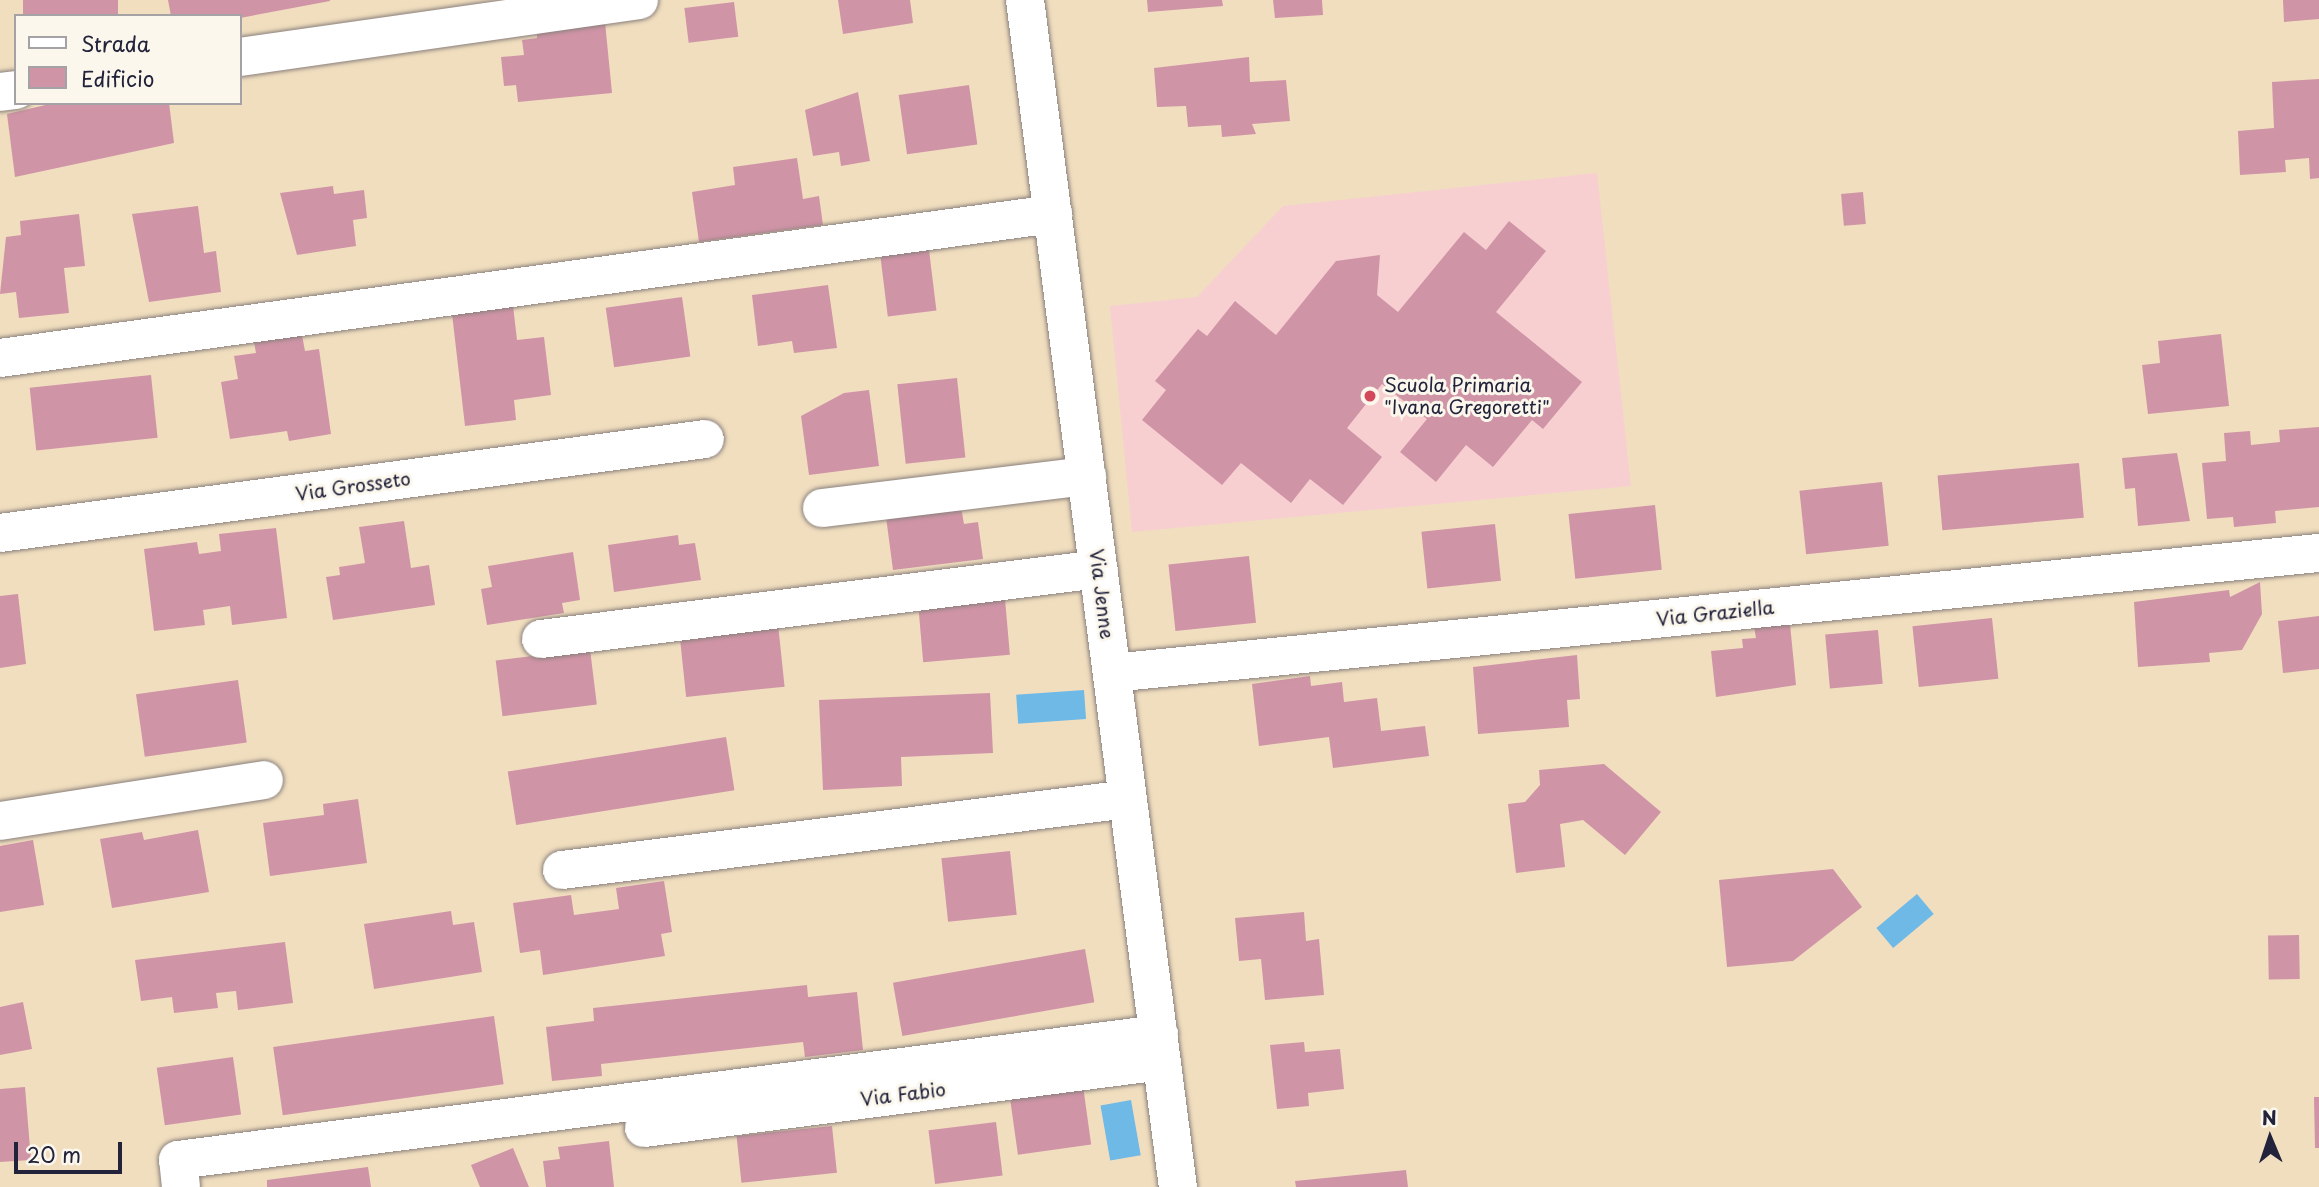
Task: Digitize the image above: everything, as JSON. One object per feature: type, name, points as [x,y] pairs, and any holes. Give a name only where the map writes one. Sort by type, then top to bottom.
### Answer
[{"type":"street","points":[[242,57],[639,0]]},
{"type":"street","name":"Via Jenne","points":[[1026,0],[1178,1187]]},
{"type":"street","points":[[0,358],[1053,214]]},
{"type":"street","name":"Via Grosseto","points":[[0,533],[705,439]]},
{"type":"street","points":[[822,508],[1087,475]]},
{"type":"street","name":"Via Graziella","points":[[1112,673],[2319,554]]},
{"type":"street","points":[[541,639],[1099,569]]},
{"type":"street","points":[[0,821],[264,780]]},
{"type":"street","points":[[562,870],[1128,799]]},
{"type":"street","points":[[181,1187],[178,1160],[1161,1048]]},
{"type":"street","name":"Via Fabio","points":[[644,1128],[1161,1048]]},
{"type":"shaded area","name":"Scuola Primaria \"Ivana Gregoretti\"","points":[[1597,173],[1631,486],[1132,532],[1110,306],[1197,297],[1283,206]]},
{"type":"water","points":[[1084,690],[1086,719],[1018,724],[1016,695]]},
{"type":"water","points":[[1917,894],[1934,914],[1893,948],[1876,928]]},
{"type":"water","points":[[1131,1100],[1141,1155],[1110,1161],[1100,1105]]},
{"type":"building","points":[[23,0],[118,0],[118,14],[23,14]]},
{"type":"building","points":[[168,0],[330,0],[242,18],[242,14],[171,14]]},
{"type":"building","points":[[838,0],[910,0],[913,23],[843,34]]},
{"type":"building","points":[[1147,0],[1222,0],[1223,6],[1148,12]]},
{"type":"building","points":[[1273,0],[1322,0],[1323,15],[1275,18]]},
{"type":"building","points":[[2283,0],[2319,0],[2319,19],[2284,22]]},
{"type":"building","points":[[734,2],[738,37],[689,43],[684,8]]},
{"type":"building","points":[[605,22],[612,93],[518,102],[516,85],[504,86],[501,57],[524,55],[522,40],[537,38],[537,29]]},
{"type":"building","points":[[1249,57],[1250,82],[1286,80],[1290,121],[1252,124],[1256,134],[1222,137],[1221,125],[1188,127],[1186,106],[1157,107],[1154,68]]},
{"type":"building","points":[[2319,79],[2319,178],[2310,179],[2309,158],[2285,160],[2286,172],[2240,175],[2238,131],[2274,128],[2272,82]]},
{"type":"building","points":[[969,85],[977,144],[907,154],[899,95]]},
{"type":"building","points":[[858,92],[870,161],[841,166],[839,152],[813,156],[805,110]]},
{"type":"building","points":[[45,105],[169,105],[174,143],[15,177],[7,114]]},
{"type":"building","points":[[797,158],[803,199],[819,196],[823,225],[699,242],[692,192],[735,185],[733,167]]},
{"type":"building","points":[[333,186],[334,194],[364,190],[367,218],[353,220],[356,246],[297,255],[280,193]]},
{"type":"building","points":[[1863,192],[1866,224],[1844,226],[1841,194]]},
{"type":"building","points":[[198,206],[204,253],[216,251],[221,292],[149,302],[132,214]]},
{"type":"building","points":[[79,214],[85,266],[64,268],[69,313],[19,318],[16,292],[0,294],[6,237],[21,235],[20,221]]},
{"type":"building","points":[[1509,221],[1546,251],[1496,312],[1582,382],[1543,429],[1532,420],[1493,467],[1466,445],[1436,482],[1400,452],[1427,419],[1382,384],[1347,428],[1382,457],[1343,505],[1310,479],[1291,503],[1241,463],[1222,485],[1142,420],[1166,390],[1155,381],[1198,329],[1207,336],[1235,301],[1276,335],[1336,261],[1380,255],[1377,295],[1398,312],[1464,232],[1486,250]]},
{"type":"building","points":[[929,250],[936,311],[888,317],[880,256]]},
{"type":"building","points":[[828,285],[837,348],[794,353],[792,341],[758,346],[752,295]]},
{"type":"building","points":[[512,297],[517,340],[544,337],[551,395],[514,400],[516,420],[465,426],[451,305]]},
{"type":"building","points":[[682,297],[690,356],[614,367],[606,308]]},
{"type":"building","points":[[2221,334],[2229,406],[2148,414],[2142,365],[2160,363],[2158,341]]},
{"type":"building","points":[[302,335],[305,351],[319,349],[331,434],[289,441],[287,431],[230,439],[221,382],[238,379],[234,356],[256,353],[254,342]]},
{"type":"building","points":[[151,375],[158,438],[36,450],[30,388]]},
{"type":"building","points":[[957,378],[965,458],[906,464],[897,384]]},
{"type":"building","points":[[869,390],[879,466],[809,475],[801,416],[844,393]]},
{"type":"building","points":[[2319,427],[2319,507],[2275,511],[2276,523],[2234,527],[2233,517],[2207,519],[2202,463],[2226,461],[2224,433],[2250,431],[2251,445],[2280,442],[2279,430]]},
{"type":"building","points":[[2177,453],[2190,521],[2138,526],[2135,488],[2125,489],[2122,458]]},
{"type":"building","points":[[2079,463],[2084,518],[1942,530],[1938,475]]},
{"type":"building","points":[[1882,482],[1889,546],[1806,554],[1799,491]]},
{"type":"building","points":[[1655,505],[1662,570],[1575,579],[1568,514]]},
{"type":"building","points":[[961,507],[964,524],[978,522],[983,559],[893,570],[886,517]]},
{"type":"building","points":[[404,521],[411,568],[429,565],[435,605],[333,620],[326,577],[340,575],[339,567],[365,563],[359,527]]},
{"type":"building","points":[[1495,524],[1501,581],[1427,588],[1421,532]]},
{"type":"building","points":[[276,528],[287,618],[232,625],[230,606],[203,610],[205,625],[154,631],[144,549],[197,542],[199,554],[221,551],[219,534]]},
{"type":"building","points":[[678,535],[679,545],[695,543],[701,580],[614,592],[608,545]]},
{"type":"building","points":[[573,552],[580,600],[562,603],[564,613],[487,625],[481,589],[492,587],[488,566]]},
{"type":"building","points":[[1249,556],[1256,623],[1175,631],[1168,564]]},
{"type":"building","points":[[2260,582],[2262,614],[2242,650],[2209,653],[2210,662],[2138,667],[2134,602],[2229,590],[2230,597]]},
{"type":"building","points":[[18,594],[26,664],[0,668],[0,596]]},
{"type":"building","points":[[1005,599],[1010,655],[923,662],[918,607]]},
{"type":"building","points":[[2319,616],[2319,669],[2283,673],[2278,621]]},
{"type":"building","points":[[1992,618],[1998,679],[1919,687],[1912,626]]},
{"type":"building","points":[[778,624],[785,687],[686,697],[680,634]]},
{"type":"building","points":[[1790,624],[1796,685],[1716,697],[1711,651],[1743,648],[1742,639],[1756,638],[1754,627]]},
{"type":"building","points":[[1878,630],[1883,684],[1830,688],[1825,635]]},
{"type":"building","points":[[590,649],[597,705],[503,716],[496,661]]},
{"type":"building","points":[[1577,655],[1580,699],[1567,700],[1569,727],[1478,734],[1473,667]]},
{"type":"building","points":[[1310,676],[1311,686],[1342,682],[1344,702],[1377,698],[1381,731],[1425,726],[1429,756],[1333,768],[1329,737],[1259,746],[1252,684]]},
{"type":"building","points":[[238,680],[247,742],[145,757],[136,694]]},
{"type":"building","points":[[990,693],[993,753],[901,757],[902,786],[823,790],[819,700]]},
{"type":"building","points":[[726,737],[734,790],[516,825],[508,772]]},
{"type":"building","points":[[1604,764],[1661,812],[1625,855],[1583,820],[1560,824],[1565,867],[1516,873],[1508,804],[1525,802],[1540,785],[1539,770]]},
{"type":"building","points":[[358,799],[367,863],[270,876],[263,823],[324,815],[323,804]]},
{"type":"building","points":[[198,830],[209,892],[112,908],[100,839],[142,832],[144,840]]},
{"type":"building","points":[[33,840],[44,905],[0,912],[0,846]]},
{"type":"building","points":[[1010,851],[1017,915],[948,922],[941,858]]},
{"type":"building","points":[[1833,869],[1862,907],[1793,961],[1727,967],[1719,880]]},
{"type":"building","points":[[664,881],[672,932],[661,934],[665,956],[543,975],[540,950],[520,953],[513,903],[571,895],[574,915],[619,909],[616,888]]},
{"type":"building","points":[[451,911],[453,925],[474,922],[482,972],[374,989],[364,924]]},
{"type":"building","points":[[1304,912],[1306,941],[1319,939],[1324,995],[1265,1000],[1261,959],[1239,961],[1235,918]]},
{"type":"building","points":[[2299,935],[2300,979],[2269,980],[2268,936]]},
{"type":"building","points":[[285,942],[293,1003],[238,1010],[236,991],[216,993],[218,1008],[174,1013],[172,997],[141,1001],[135,960]]},
{"type":"building","points":[[1085,949],[1094,1002],[902,1036],[893,983]]},
{"type":"building","points":[[807,985],[808,997],[857,992],[863,1050],[805,1057],[803,1042],[601,1064],[602,1076],[552,1081],[546,1027],[594,1021],[593,1008]]},
{"type":"building","points":[[23,1002],[32,1049],[0,1055],[0,1007]]},
{"type":"building","points":[[494,1016],[504,1084],[283,1115],[273,1047]]},
{"type":"building","points":[[1304,1042],[1305,1052],[1340,1049],[1344,1089],[1308,1093],[1309,1106],[1277,1109],[1270,1045]]},
{"type":"building","points":[[233,1057],[241,1114],[165,1125],[157,1068]]},
{"type":"building","points":[[1083,1086],[1091,1144],[1018,1155],[1010,1096]]},
{"type":"building","points":[[25,1087],[31,1160],[0,1162],[0,1089]]},
{"type":"building","points":[[2314,1097],[2319,1097],[2319,1148],[2315,1148]]},
{"type":"building","points":[[996,1122],[1003,1176],[935,1184],[929,1130]]},
{"type":"building","points":[[832,1126],[837,1173],[741,1183],[737,1136]]},
{"type":"building","points":[[609,1141],[614,1187],[546,1187],[543,1161],[560,1159],[558,1147]]},
{"type":"building","points":[[513,1148],[529,1187],[480,1187],[471,1165]]},
{"type":"building","points":[[368,1167],[371,1187],[267,1187],[267,1180]]},
{"type":"building","points":[[1406,1170],[1408,1187],[1296,1187],[1295,1181]]},
{"type":"place","name":"Scuola Primaria \"Ivana Gregoretti\"","points":[[1370,396]]}]
